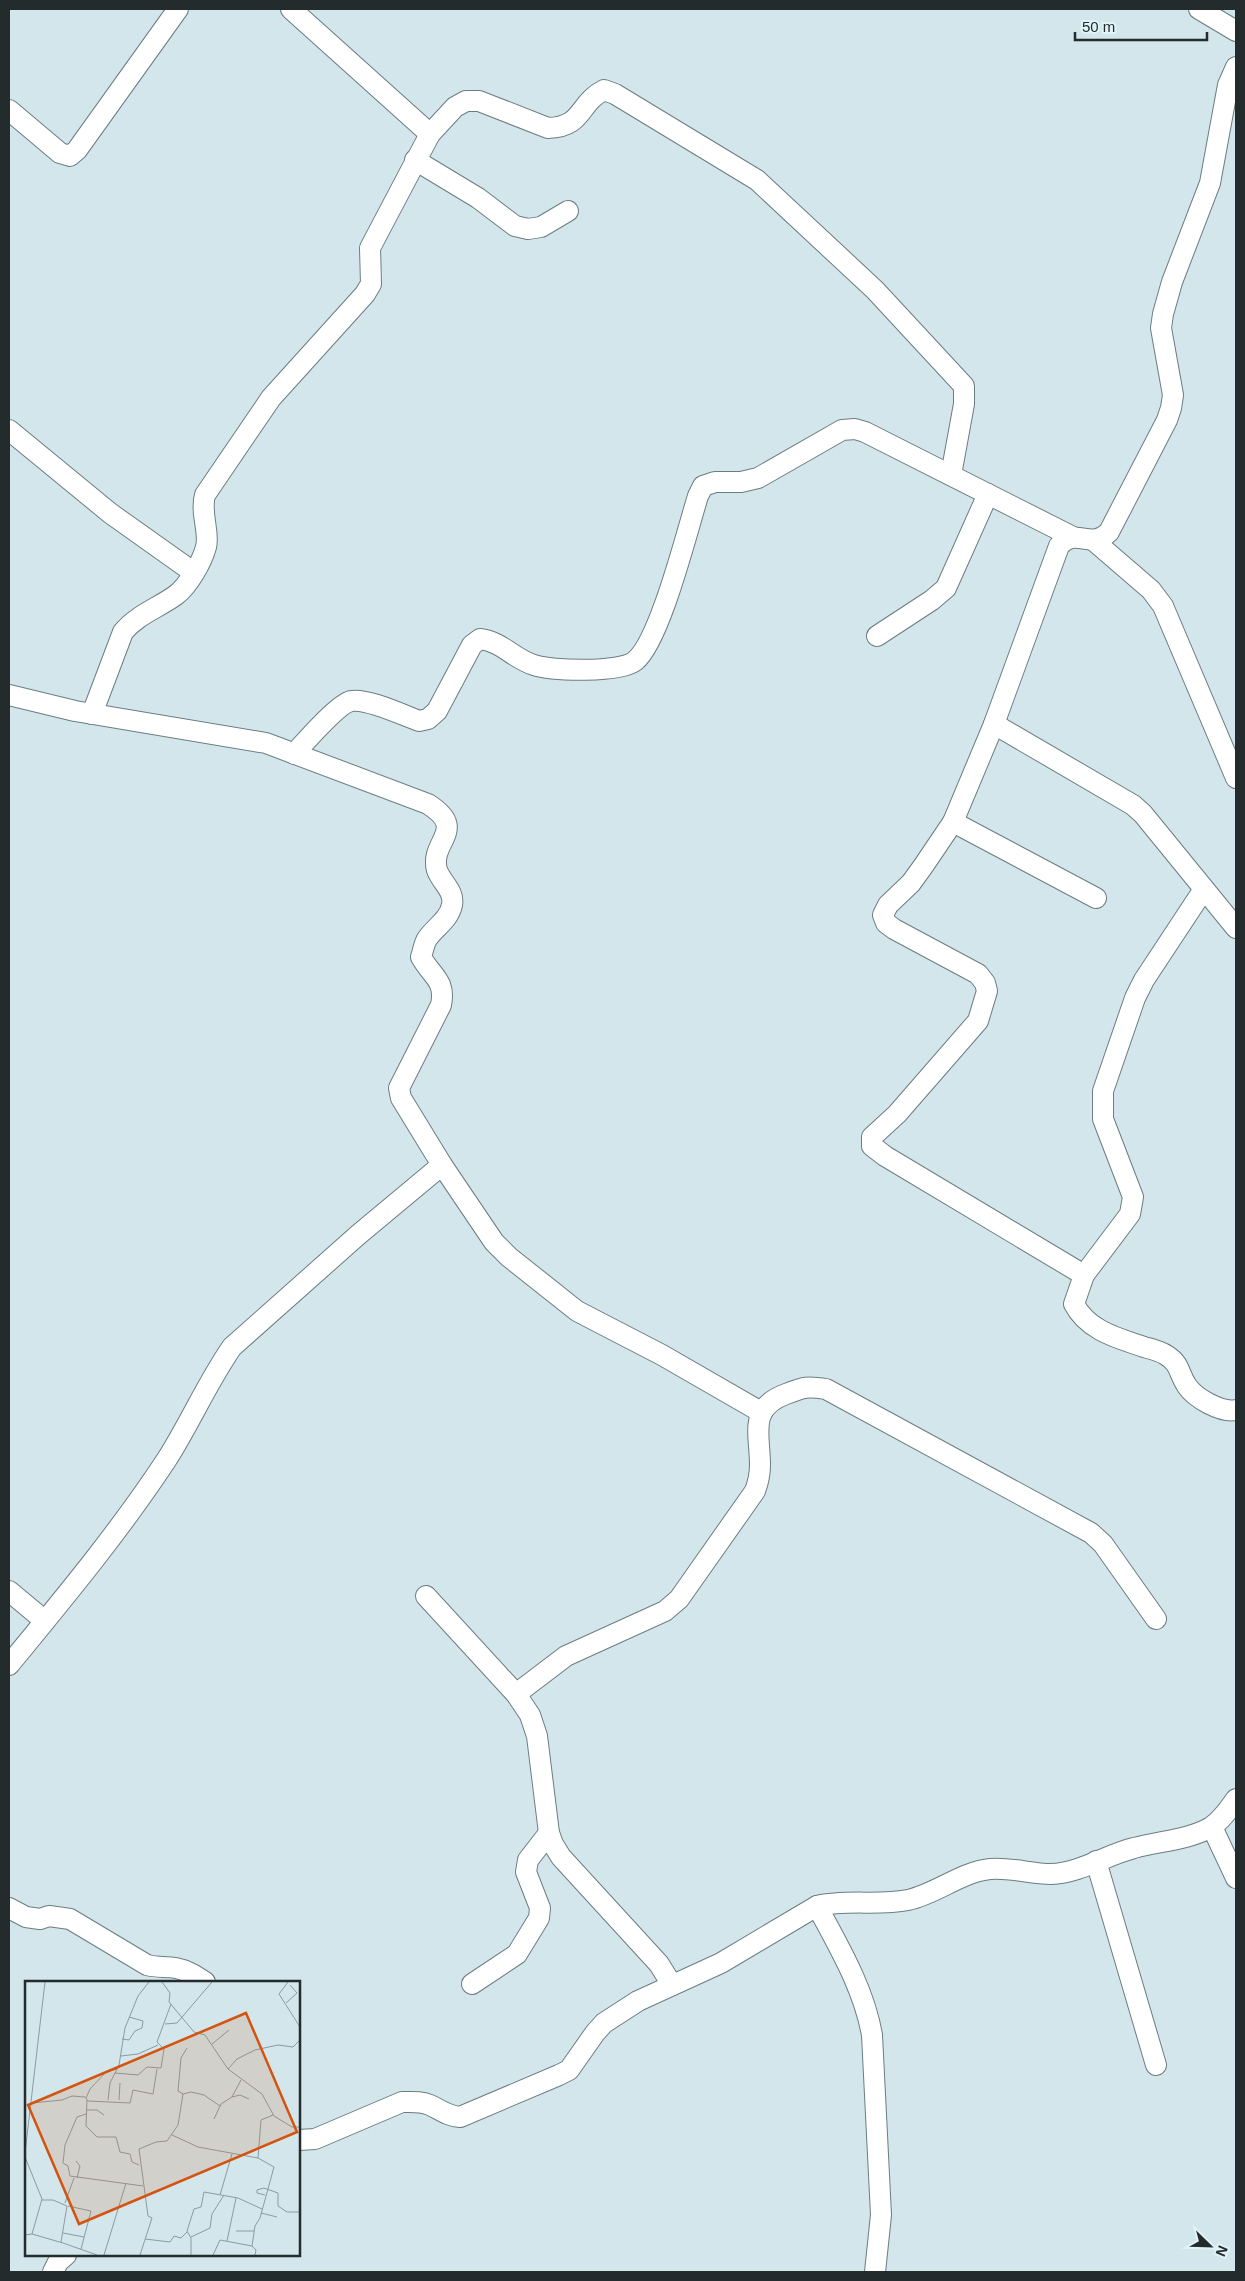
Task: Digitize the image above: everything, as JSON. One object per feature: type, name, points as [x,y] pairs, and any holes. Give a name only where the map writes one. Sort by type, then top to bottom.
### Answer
[{"type":"street","points":[[9,110],[60,153],[70,156],[77,150],[178,9]]},
{"type":"street","points":[[291,9],[430,134]]},
{"type":"street","points":[[1199,9],[1236,31]]},
{"type":"street","points":[[294,754],[340,707],[352,701],[365,702],[418,720],[428,719],[437,711],[472,645],[480,639],[491,640],[534,665],[573,669],[624,668],[642,654],[665,604],[698,496],[703,486],[715,482],[741,482],[758,478],[842,430],[855,429],[1073,537],[1093,540],[1102,539],[1109,532],[1167,420],[1171,408],[1173,395],[1161,328],[1162,314],[1172,282],[1210,183],[1228,85],[1236,67]]},
{"type":"street","points":[[92,714],[123,632],[131,622],[176,596],[182,590],[207,546],[202,506],[205,494],[271,398],[365,294],[371,284],[370,248],[416,160],[430,134],[455,107],[466,101],[479,101],[548,128],[559,128],[571,123],[596,94],[604,90],[615,94],[757,180],[875,290],[964,386],[966,394],[951,475]]},
{"type":"street","points":[[416,160],[478,198],[515,226],[528,230],[541,227],[568,212]]},
{"type":"street","points":[[9,430],[110,513],[193,572]]},
{"type":"street","points":[[877,636],[932,600],[946,588],[988,494]]},
{"type":"street","points":[[1073,537],[1066,539],[1059,546],[994,724],[953,822],[911,883],[888,905],[883,915],[886,923],[894,929],[978,974],[985,983],[987,991],[983,1010],[978,1022],[916,1093],[872,1137],[872,1146],[885,1156],[1084,1275]]},
{"type":"street","points":[[1093,540],[1151,590],[1162,606],[1236,778]]},
{"type":"street","points":[[9,695],[92,714],[256,741],[428,804],[443,813],[447,827],[437,855],[437,871],[450,890],[453,904],[447,917],[427,940],[421,957],[440,983],[444,992],[441,1005],[399,1088],[401,1098],[442,1165],[494,1242],[577,1312],[662,1355],[761,1412]]},
{"type":"street","points":[[994,724],[1133,805],[1143,814],[1204,889],[1234,917]]},
{"type":"street","points":[[953,822],[1096,898]]},
{"type":"street","points":[[1204,889],[1144,980],[1135,998],[1103,1091],[1103,1119],[1133,1197],[1130,1214],[1084,1275],[1074,1304],[1080,1316],[1110,1336],[1164,1353],[1177,1363],[1186,1385],[1193,1394],[1230,1412],[1236,1410]]},
{"type":"street","points":[[9,1665],[96,1560],[165,1461],[220,1364],[232,1347],[358,1235],[442,1165]]},
{"type":"street","points":[[516,1694],[566,1656],[665,1611],[679,1600],[754,1491],[760,1472],[757,1426],[761,1412],[773,1398],[806,1386],[826,1389],[835,1393],[1091,1533],[1103,1544],[1156,1619]]},
{"type":"street","points":[[9,1591],[45,1621]]},
{"type":"street","points":[[426,1596],[516,1694],[530,1715],[537,1736],[552,1844],[561,1857],[659,1964],[672,1985]]},
{"type":"street","points":[[300,2140],[315,2139],[402,2102],[415,2101],[429,2104],[450,2116],[460,2117],[569,2070],[604,2023],[638,2001],[721,1963],[817,1906],[832,1903],[910,1900],[976,1872],[991,1869],[1049,1874],[1066,1872],[1134,1848],[1198,1833],[1212,1827],[1222,1818],[1236,1799]]},
{"type":"street","points":[[1212,1827],[1236,1878]]},
{"type":"street","points":[[472,1984],[517,1954],[539,1918],[540,1908],[526,1872],[528,1860],[549,1833]]},
{"type":"street","points":[[1096,1862],[1156,2065]]},
{"type":"street","points":[[817,1906],[852,1972],[871,2028],[881,2215],[875,2272]]},
{"type":"street","points":[[9,1908],[26,1917],[40,1918],[49,1916],[70,1919],[148,1965],[190,1972],[204,1981]]},
{"type":"street","points":[[53,2272],[58,2262],[65,2256]]}]
